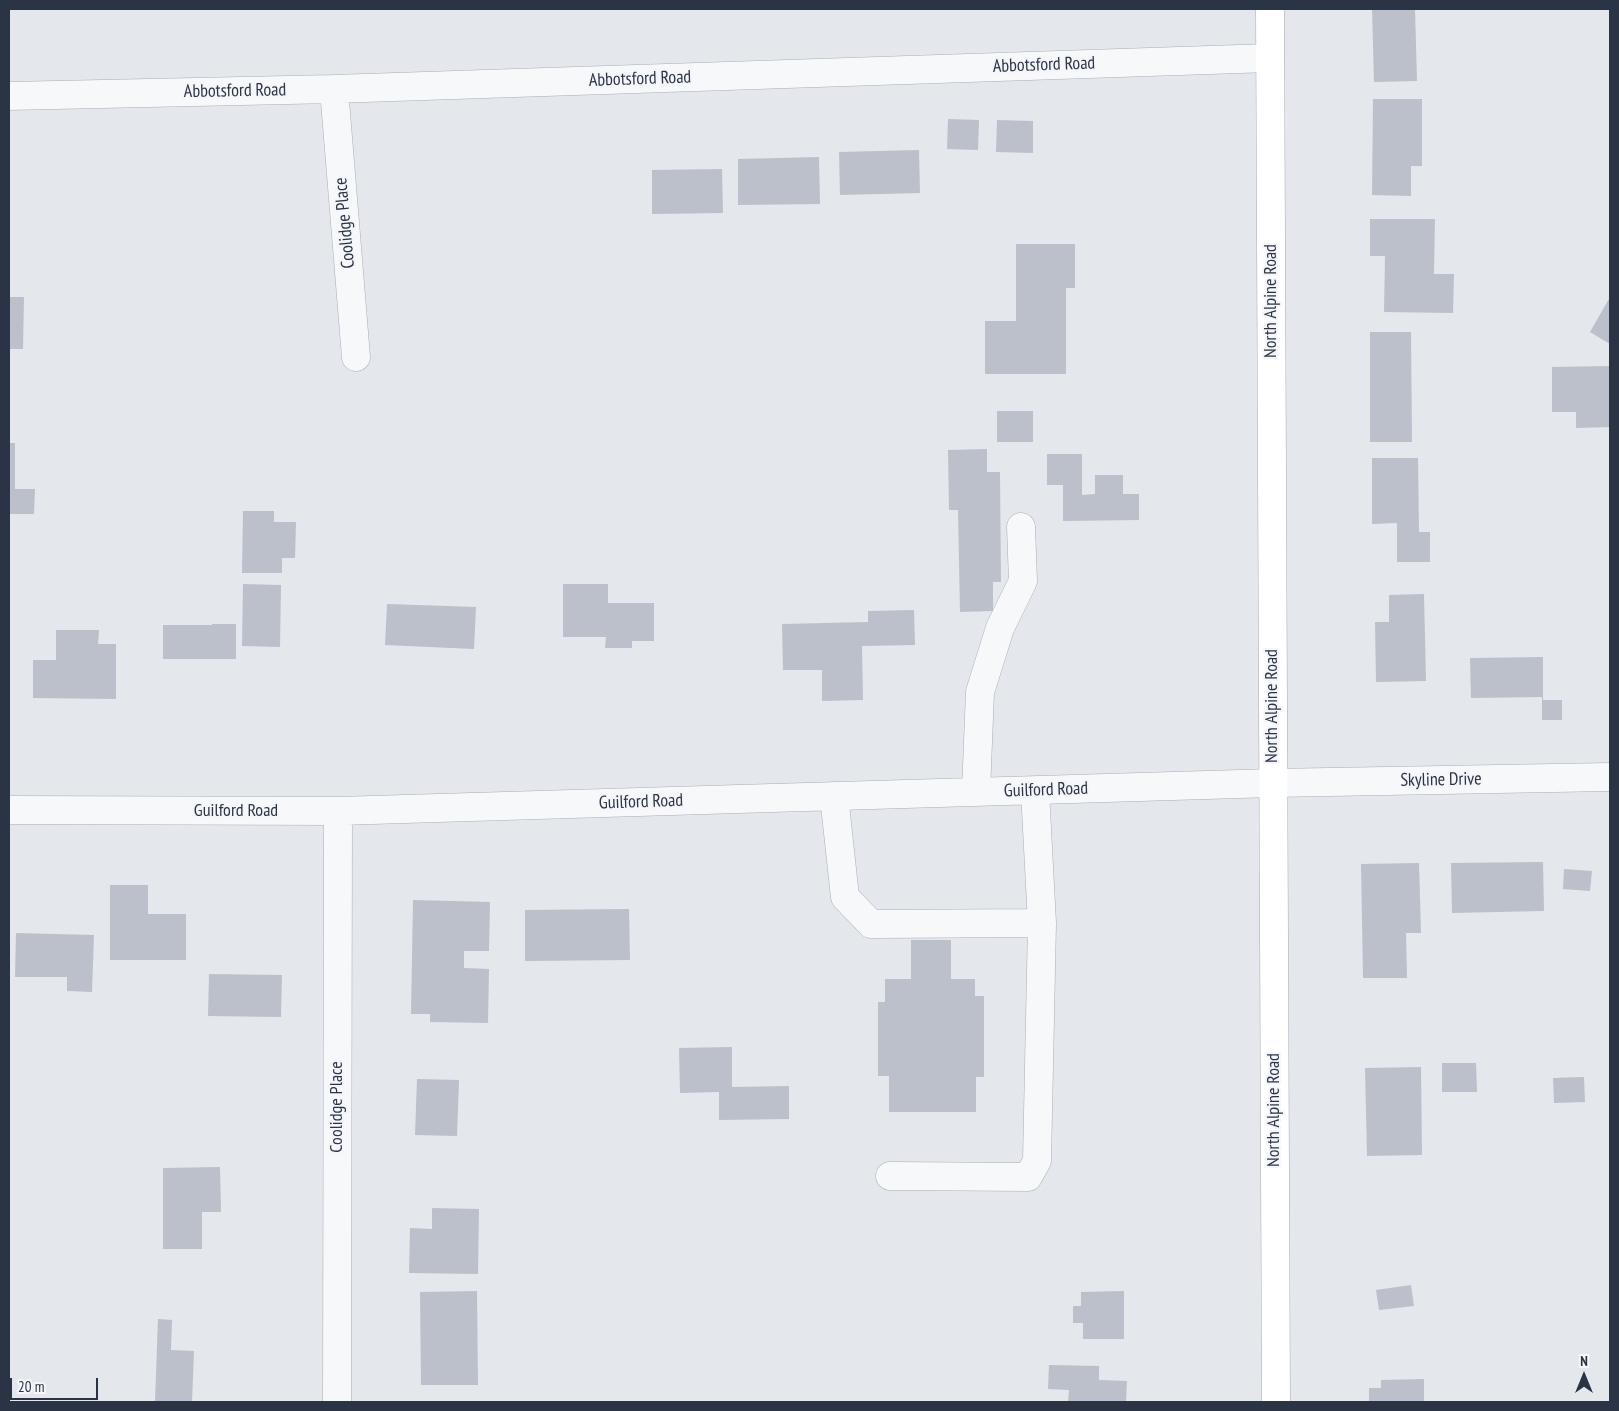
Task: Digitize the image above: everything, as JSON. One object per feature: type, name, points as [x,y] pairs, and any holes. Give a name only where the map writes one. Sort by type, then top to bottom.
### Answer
[{"type":"main road","name":"North Alpine Road","points":[[1270,9],[1276,1402]]},
{"type":"street","name":"Abbotsford Road","points":[[9,96],[334,90],[1270,58]]},
{"type":"street","name":"Coolidge Place","points":[[334,90],[356,357]]},
{"type":"street","points":[[976,792],[980,692],[1000,628],[1023,581],[1021,527]]},
{"type":"street","name":"Skyline Drive","points":[[1273,783],[1610,777]]},
{"type":"street","name":"Guilford Road","points":[[9,810],[338,812],[1273,783]]},
{"type":"street","points":[[890,1176],[1028,1177],[1037,1160],[1042,924],[1035,790]]},
{"type":"street","points":[[834,796],[845,897],[871,924],[1042,924]]},
{"type":"street","name":"Coolidge Place","points":[[337,1402],[338,812]]},
{"type":"building","points":[[1372,9],[1415,9],[1417,81],[1374,82]]},
{"type":"building","points":[[1373,99],[1422,99],[1422,166],[1411,166],[1411,196],[1372,195]]},
{"type":"building","points":[[948,119],[979,120],[978,150],[947,149]]},
{"type":"building","points":[[997,120],[1033,121],[1033,153],[996,152]]},
{"type":"building","points":[[919,150],[920,193],[840,195],[839,152]]},
{"type":"building","points":[[819,157],[820,204],[738,205],[738,159]]},
{"type":"building","points":[[722,169],[723,213],[652,214],[652,170]]},
{"type":"building","points":[[1370,219],[1435,219],[1434,274],[1454,274],[1453,313],[1384,312],[1385,256],[1370,256]]},
{"type":"building","points":[[1016,244],[1075,244],[1075,288],[1066,288],[1066,374],[985,374],[985,321],[1016,321]]},
{"type":"building","points":[[9,297],[24,297],[23,349],[9,349]]},
{"type":"building","points":[[1610,297],[1610,344],[1590,332]]},
{"type":"building","points":[[1370,332],[1411,332],[1412,442],[1370,442]]},
{"type":"building","points":[[1610,366],[1610,427],[1576,428],[1576,412],[1552,412],[1552,367]]},
{"type":"building","points":[[997,411],[1033,411],[1033,442],[997,442]]},
{"type":"building","points":[[9,443],[15,443],[15,489],[35,489],[34,514],[9,514]]},
{"type":"building","points":[[987,449],[987,472],[1000,472],[1001,582],[993,582],[993,611],[960,612],[958,510],[949,510],[948,450]]},
{"type":"building","points":[[1047,454],[1082,454],[1082,495],[1095,494],[1095,475],[1123,475],[1123,494],[1139,494],[1139,520],[1063,521],[1063,485],[1047,485]]},
{"type":"building","points":[[1372,458],[1418,458],[1419,532],[1430,532],[1430,562],[1397,562],[1397,523],[1372,524]]},
{"type":"building","points":[[243,511],[274,511],[274,522],[296,522],[295,558],[282,558],[282,573],[242,573]]},
{"type":"building","points":[[243,584],[281,585],[280,647],[242,646]]},
{"type":"building","points":[[563,584],[608,584],[608,603],[654,603],[654,641],[632,641],[632,648],[605,648],[606,637],[563,637]]},
{"type":"building","points":[[1424,594],[1426,681],[1376,682],[1375,622],[1389,622],[1389,595]]},
{"type":"building","points":[[387,604],[476,607],[474,649],[385,645]]},
{"type":"building","points":[[914,610],[915,645],[862,646],[863,700],[822,701],[822,670],[783,670],[782,624],[868,622],[868,611]]},
{"type":"building","points":[[236,624],[236,659],[163,659],[163,625]]},
{"type":"building","points":[[56,630],[99,630],[98,644],[116,644],[116,699],[33,698],[33,660],[56,660]]},
{"type":"building","points":[[1543,657],[1543,700],[1562,700],[1562,720],[1542,720],[1542,697],[1471,698],[1470,658]]},
{"type":"building","points":[[1543,862],[1544,911],[1452,913],[1451,863]]},
{"type":"building","points":[[1419,863],[1421,933],[1406,933],[1407,978],[1363,978],[1361,864]]},
{"type":"building","points":[[1564,869],[1592,871],[1590,891],[1563,889]]},
{"type":"building","points":[[110,885],[148,885],[148,914],[186,914],[186,960],[110,960]]},
{"type":"building","points":[[413,900],[490,902],[489,951],[464,951],[464,968],[489,969],[488,1023],[430,1022],[430,1014],[411,1014]]},
{"type":"building","points":[[629,909],[630,960],[525,961],[525,910]]},
{"type":"building","points":[[16,933],[94,935],[92,992],[67,991],[67,977],[15,977]]},
{"type":"building","points":[[911,940],[951,940],[951,979],[975,979],[975,996],[984,996],[984,1077],[976,1077],[976,1112],[889,1112],[889,1076],[878,1076],[878,1002],[885,1002],[885,979],[911,979]]},
{"type":"building","points":[[209,974],[282,975],[281,1017],[208,1016]]},
{"type":"building","points":[[732,1047],[732,1087],[789,1086],[789,1119],[719,1120],[719,1092],[680,1093],[679,1048]]},
{"type":"building","points":[[1442,1063],[1476,1063],[1477,1092],[1442,1092]]},
{"type":"building","points":[[1421,1067],[1422,1155],[1367,1156],[1365,1068]]},
{"type":"building","points":[[1584,1077],[1585,1102],[1554,1103],[1553,1078]]},
{"type":"building","points":[[417,1079],[459,1080],[457,1136],[415,1135]]},
{"type":"building","points":[[220,1167],[221,1212],[202,1212],[202,1249],[163,1249],[163,1168]]},
{"type":"building","points":[[432,1208],[479,1209],[478,1274],[409,1273],[410,1228],[432,1229]]},
{"type":"building","points":[[1411,1285],[1414,1306],[1379,1310],[1376,1290]]},
{"type":"building","points":[[477,1291],[478,1385],[421,1385],[420,1292]]},
{"type":"building","points":[[1124,1291],[1124,1339],[1083,1339],[1083,1323],[1073,1323],[1073,1306],[1081,1306],[1081,1292]]},
{"type":"building","points":[[158,1319],[172,1320],[171,1350],[194,1351],[192,1402],[155,1402]]},
{"type":"building","points":[[1049,1365],[1099,1366],[1099,1380],[1127,1381],[1126,1402],[1068,1402],[1069,1390],[1048,1389]]},
{"type":"building","points":[[1424,1379],[1424,1402],[1369,1402],[1369,1388],[1381,1388],[1381,1380]]}]
